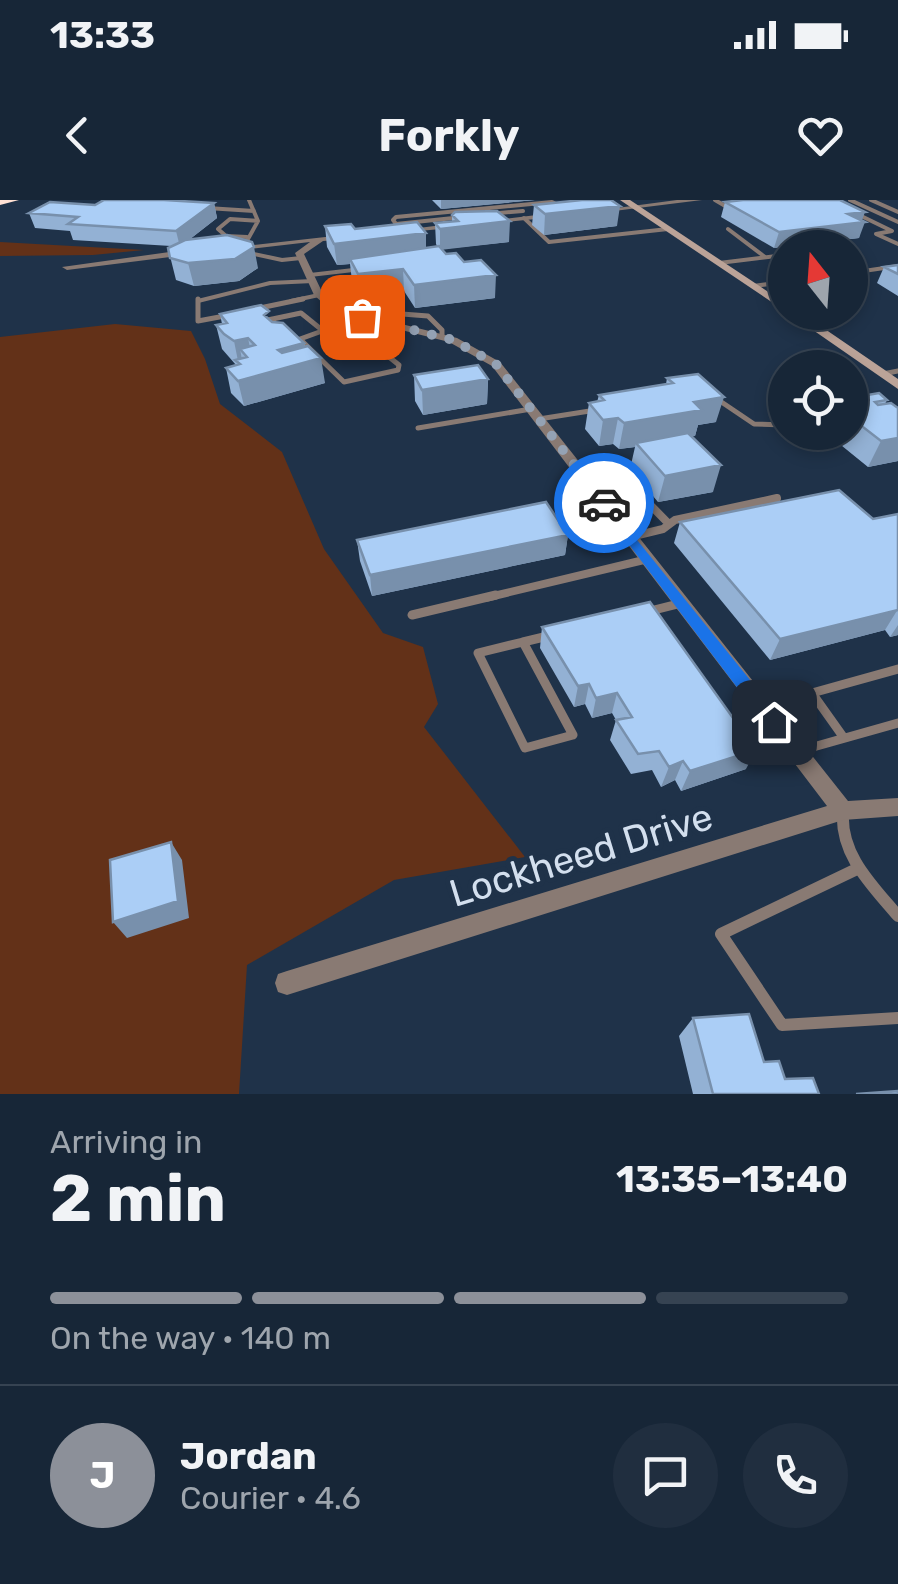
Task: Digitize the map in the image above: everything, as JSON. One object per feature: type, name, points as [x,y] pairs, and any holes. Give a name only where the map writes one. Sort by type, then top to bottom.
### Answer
[{"type":"highway","points":[[0,201],[13,200]]},
{"type":"street","points":[[394,232],[597,213],[670,200]]},
{"type":"street","points":[[633,205],[695,200]]},
{"type":"street","points":[[633,205],[768,296]]},
{"type":"street","points":[[67,266],[246,243],[370,234]]},
{"type":"street","points":[[321,239],[298,253],[319,295],[338,311],[386,319],[442,337],[496,364],[843,811]]},
{"type":"street","points":[[818,330],[898,384]]},
{"type":"street","name":"Lockheed Drive","points":[[287,982],[843,811],[898,807]]},
{"type":"lane","points":[[249,200],[258,221]]},
{"type":"lane","points":[[715,200],[736,212]]},
{"type":"lane","points":[[850,200],[898,222]]},
{"type":"lane","points":[[871,200],[898,213]]},
{"type":"lane","points":[[203,208],[254,212]]},
{"type":"lane","points":[[853,212],[895,232]]},
{"type":"lane","points":[[394,232],[566,213]]},
{"type":"lane","points":[[865,218],[898,213]]},
{"type":"lane","points":[[246,243],[218,230],[230,220],[258,221]]},
{"type":"lane","points":[[526,220],[548,241],[668,229]]},
{"type":"lane","points":[[258,221],[242,251],[282,260],[302,258]]},
{"type":"lane","points":[[728,229],[765,257]]},
{"type":"lane","points":[[895,232],[876,234],[898,244]]},
{"type":"lane","points":[[719,263],[768,257]]},
{"type":"lane","points":[[868,270],[898,266]]},
{"type":"lane","points":[[236,313],[198,321],[198,298],[369,268]]},
{"type":"lane","points":[[753,286],[768,284]]},
{"type":"lane","points":[[253,310],[319,295]]},
{"type":"lane","points":[[377,299],[386,319]]},
{"type":"lane","points":[[258,322],[301,312],[322,330]]},
{"type":"lane","points":[[348,324],[400,368],[354,383],[344,382],[297,335],[348,324],[362,317]]},
{"type":"lane","points":[[276,318],[285,325]]},
{"type":"lane","points":[[882,374],[898,371]]},
{"type":"lane","points":[[710,395],[754,424],[768,424]]},
{"type":"lane","points":[[418,428],[610,408]]},
{"type":"lane","points":[[582,475],[618,472],[668,523]]},
{"type":"lane","points":[[630,536],[663,530],[668,523],[776,498]]},
{"type":"lane","points":[[412,614],[648,560]]},
{"type":"lane","points":[[629,616],[682,604]]},
{"type":"lane","points":[[523,642],[573,735],[524,748],[478,654],[523,642],[558,634]]},
{"type":"lane","points":[[844,738],[812,692],[898,669]]},
{"type":"lane","points":[[796,751],[898,724]]},
{"type":"lane","points":[[843,811],[840,826],[859,868],[898,916]]},
{"type":"lane","points":[[859,868],[721,934],[782,1025],[898,1018]]},
{"type":"shaded area","points":[[0,242],[144,250],[0,256]]},
{"type":"shaded area","points":[[115,324],[191,331],[220,404],[282,452],[324,549],[383,633],[423,647],[438,704],[424,727],[525,857],[394,880],[247,965],[239,1094],[0,1094],[0,337]]},
{"type":"building","points":[[104,200],[214,203],[176,231],[68,224],[78,217],[29,213],[50,202],[95,205]]},
{"type":"building","points":[[611,200],[620,206],[545,214],[534,205]]},
{"type":"building","points":[[840,200],[865,212],[848,214],[865,222],[775,230],[725,202]]},
{"type":"building","points":[[497,211],[510,221],[440,229],[435,223],[458,221],[452,215],[455,212]]},
{"type":"building","points":[[417,222],[426,233],[334,244],[325,226],[351,224],[355,229]]},
{"type":"building","points":[[227,235],[252,242],[254,247],[235,259],[188,263],[170,258],[168,248],[185,240]]},
{"type":"building","points":[[439,246],[446,254],[456,253],[464,262],[481,260],[496,275],[414,285],[403,269],[358,274],[350,259]]},
{"type":"building","points":[[898,265],[898,274],[884,267]]},
{"type":"building","points":[[261,305],[269,311],[264,315],[272,322],[283,323],[304,343],[278,350],[282,353],[308,346],[321,358],[238,381],[226,368],[247,357],[240,349],[255,345],[248,338],[234,341],[216,325],[227,323],[220,314]]},
{"type":"building","points":[[478,365],[488,379],[422,390],[414,375]]},
{"type":"building","points":[[698,374],[724,397],[694,402],[702,410],[624,423],[618,418],[603,420],[589,403],[604,400],[599,395],[673,383],[667,378]]},
{"type":"building","points":[[879,393],[887,400],[875,402],[878,405],[891,403],[898,408],[898,438],[881,441],[868,431],[868,395]]},
{"type":"building","points":[[688,433],[721,465],[665,476],[636,443]]},
{"type":"building","points":[[839,490],[873,519],[898,514],[898,610],[780,639],[680,522]]},
{"type":"building","points":[[546,502],[568,535],[370,575],[357,540]]},
{"type":"building","points":[[650,602],[756,750],[690,771],[683,761],[669,767],[659,751],[638,754],[616,720],[632,717],[617,693],[596,698],[589,684],[578,686],[542,627]]},
{"type":"building","points":[[171,842],[178,901],[113,922],[110,860]]},
{"type":"building","points":[[749,1014],[764,1062],[779,1061],[785,1079],[813,1078],[819,1094],[713,1094],[693,1018]]},
{"type":"building","points":[[898,1091],[898,1094],[856,1094]]},
{"type":"way so far","points":[[362,317],[453,340],[496,364],[604,503]]},
{"type":"route","points":[[604,503],[774,722]]}]
